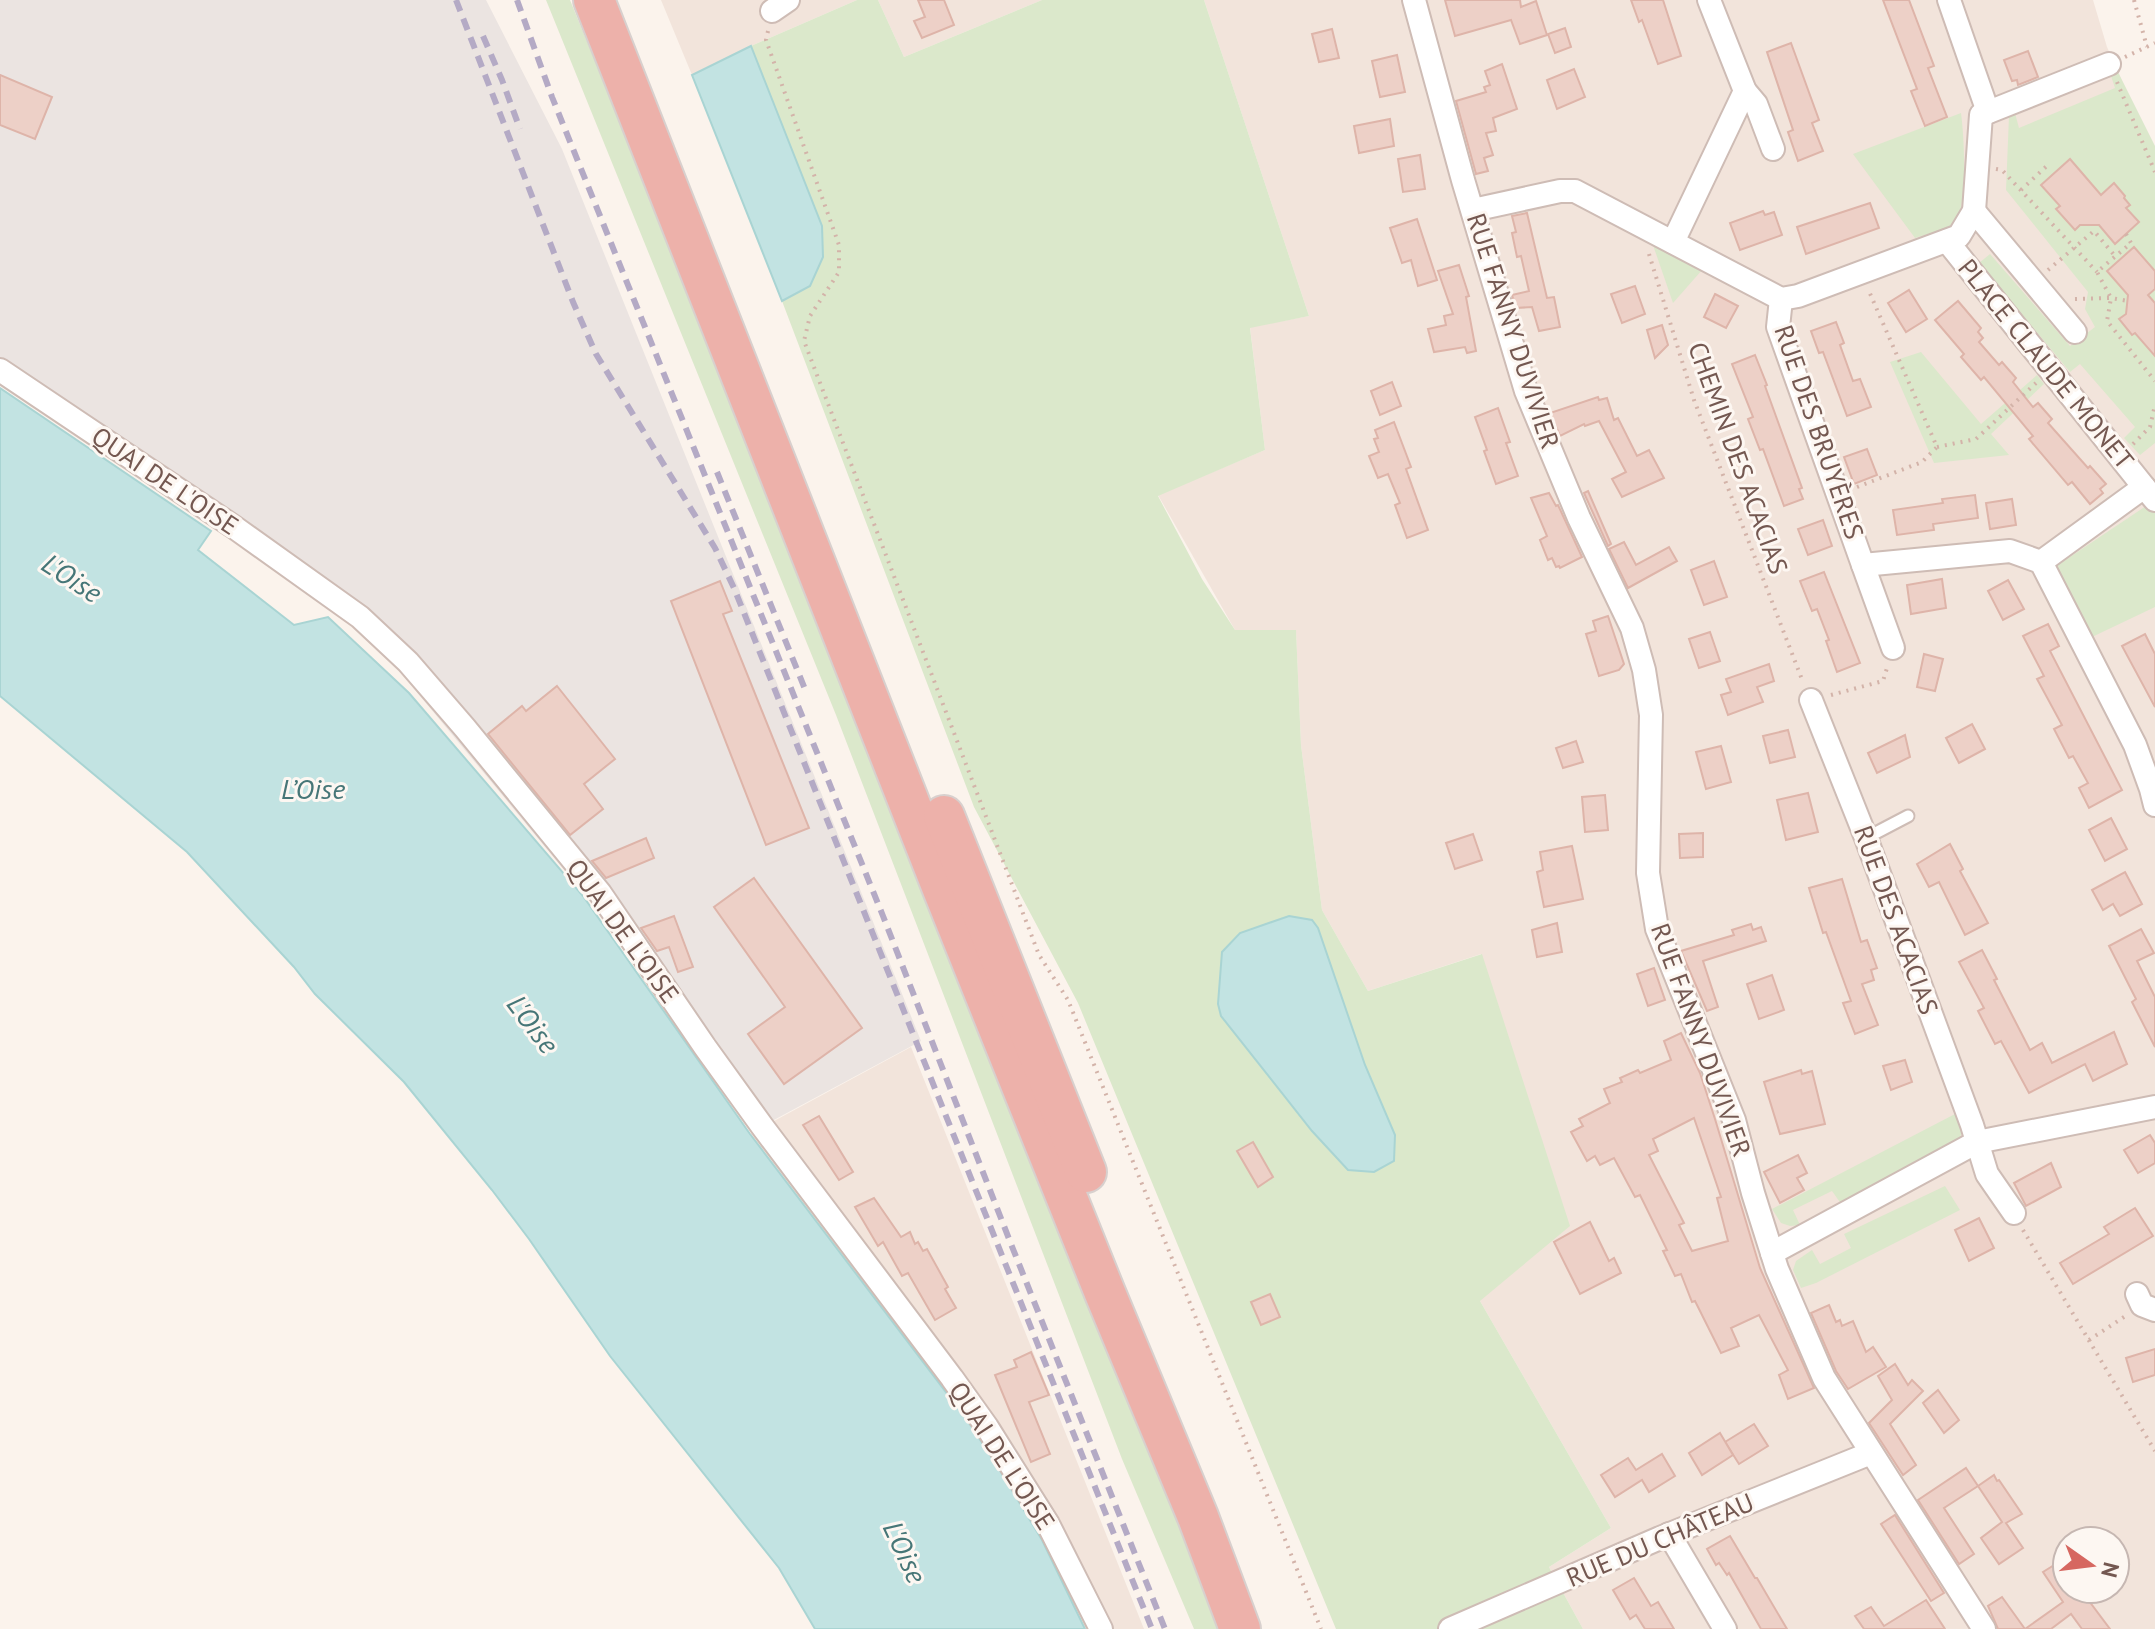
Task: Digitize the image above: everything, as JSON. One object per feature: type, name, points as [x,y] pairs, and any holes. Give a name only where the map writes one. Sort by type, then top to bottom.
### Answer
[{"type":"highway","points":[[594,0],[943,889],[1198,1517],[1240,1629]]},
{"type":"highway","points":[[623,0],[934,792],[1270,1629]]},
{"type":"street","name":"RUE FANNY DUVIVIER","points":[[1414,0],[1526,391],[1579,518],[1632,628],[1644,670],[1651,715],[1648,873],[1657,929],[1734,1120],[1772,1253],[1824,1378],[1984,1629]]},
{"type":"street","points":[[1709,0],[1745,91],[1756,104],[1773,149]]},
{"type":"street","points":[[1949,0],[1988,112]]},
{"type":"street","points":[[1473,210],[1567,190],[1590,198],[1781,299],[1798,296],[1959,236],[1974,211],[1981,115],[2109,64]]},
{"type":"street","points":[[1673,242],[1745,91]]},
{"type":"street","name":"PLACE CLAUDE MONET","points":[[1974,211],[2075,332]]},
{"type":"street","name":"PLACE CLAUDE MONET","points":[[1947,241],[2150,493]]},
{"type":"street","name":"RUE DES BRUYÈRES","points":[[1781,299],[1778,327],[1893,648]]},
{"type":"street","name":"QUAI DE L'OISE","points":[[0,370],[234,527],[360,617],[408,662],[600,893],[754,1115],[961,1390],[1048,1524],[1101,1629]]},
{"type":"street","points":[[2150,493],[2041,562],[2135,745],[2155,805]]},
{"type":"street","name":"RUE DES BRUYÈRES","points":[[1863,565],[2010,551],[2041,562]]},
{"type":"street","name":"RUE DES ACACIAS","points":[[1811,700],[1866,838],[1987,1174],[2014,1213]]},
{"type":"street","points":[[1772,1253],[1977,1142],[2155,1107]]},
{"type":"street","name":"RUE DU CHÂTEAU","points":[[1450,1629],[1669,1534],[1871,1453]]},
{"type":"street","points":[[1669,1534],[1725,1629]]},
{"type":"lane","points":[[1866,838],[1908,816]]},
{"type":"path","points":[[2134,0],[2147,47]]},
{"type":"path","points":[[780,5],[766,40],[839,245],[839,272],[810,316],[804,341],[1039,955],[1068,1000],[1321,1629]]},
{"type":"path","points":[[2155,43],[2109,64],[2155,172]]},
{"type":"path","points":[[2021,190],[2050,163]]},
{"type":"path","points":[[1977,169],[2002,170],[2097,272],[2111,298],[2107,321],[2155,381]]},
{"type":"path","name":"CHEMIN DES ACACIAS","points":[[1641,224],[1694,400],[1811,700]]},
{"type":"path","points":[[2033,282],[2094,231],[2115,256]]},
{"type":"path","points":[[2097,272],[2131,243],[2126,234]]},
{"type":"path","points":[[1860,273],[1937,447]]},
{"type":"path","points":[[2057,311],[2076,298],[2128,301]]},
{"type":"path","points":[[1838,494],[1922,462],[1937,447],[1976,439],[2050,370]]},
{"type":"path","points":[[2150,375],[2155,370]]},
{"type":"path","points":[[2120,457],[2150,427],[2155,405]]},
{"type":"path","points":[[1811,700],[1883,681],[1893,648]]},
{"type":"path","points":[[2014,1213],[2155,1451]]},
{"type":"path","points":[[2089,1340],[2145,1303]]},
{"type":"shaded area","points":[[0,0],[486,0],[562,149],[921,1041],[772,1121],[348,609],[0,364]]},
{"type":"shaded area","points":[[661,0],[857,0],[692,75]]},
{"type":"shaded area","points":[[878,0],[1042,0],[904,57]]},
{"type":"shaded area","points":[[1204,0],[2093,0],[2107,47],[2155,156],[2155,1629],[1583,1629],[1549,1567],[1611,1528],[1480,1301],[1481,954],[1368,991],[1322,910],[1301,745],[1296,631],[1235,630],[1158,495],[1265,450],[1250,327],[1309,316]]},
{"type":"shaded area","points":[[911,1047],[1144,1629],[1085,1629],[1042,1540],[967,1420],[750,1134]]},
{"type":"green space","points":[[546,0],[570,0],[861,707],[1221,1629],[1194,1629],[1122,1459],[836,715]]},
{"type":"green space","points":[[857,0],[878,0],[904,57],[1042,0],[1204,0],[1309,316],[1250,328],[1265,450],[1158,496],[1202,579],[1235,630],[1296,630],[1301,745],[1322,910],[1368,991],[1482,954],[1570,1226],[1480,1301],[1611,1528],[1549,1567],[1583,1629],[1336,1629],[1078,1003],[974,807],[782,301],[810,286],[822,227],[751,46]],"holes":[[[1318,928],[1365,1065],[1395,1135],[1348,1169],[1312,1131],[1221,1016]]]},
{"type":"green space","points":[[2118,72],[2155,146],[2155,443],[2140,455],[2124,438],[2135,427],[2080,364],[2070,372],[1979,263],[1990,254],[2070,346],[2095,327],[2085,309],[2088,292],[2006,190],[2009,116],[2015,113],[2019,128],[2115,88],[2111,76]]},
{"type":"green space","points":[[1961,113],[1964,168],[1960,212],[1956,221],[1948,227],[1915,238],[1853,154]]},
{"type":"green space","points":[[1653,245],[1702,270],[1673,303]]},
{"type":"green space","points":[[1921,352],[1981,424],[2037,375],[2044,384],[1991,434],[2009,455],[1934,463],[1890,362]]},
{"type":"green space","points":[[2146,506],[2155,512],[2155,607],[2092,637],[2056,572],[2058,565]]},
{"type":"green space","points":[[1955,1114],[1962,1132],[1957,1145],[1842,1205],[1832,1191],[1793,1210],[1800,1225],[1790,1226],[1781,1223],[1772,1209]]},
{"type":"green space","points":[[1945,1186],[1960,1210],[1801,1288],[1793,1270],[1796,1261],[1812,1250],[1820,1264],[1851,1248],[1844,1234]]},
{"type":"water","points":[[751,46],[822,226],[823,257],[810,286],[782,301],[692,75]]},
{"type":"water","name":"L’Oise","points":[[0,388],[211,531],[198,550],[294,625],[328,617],[409,693],[583,896],[750,1134],[967,1420],[1042,1540],[1085,1629],[815,1629],[779,1568],[610,1356],[529,1239],[404,1082],[315,994],[294,967],[187,852],[0,696]]},
{"type":"water","points":[[1289,916],[1312,920],[1318,928],[1365,1065],[1395,1135],[1394,1161],[1374,1172],[1348,1170],[1312,1131],[1221,1016],[1218,1004],[1222,952],[1240,933]]},
{"type":"building","points":[[918,0],[944,0],[954,25],[922,38],[914,21],[925,17]]},
{"type":"building","points":[[1445,0],[1520,0],[1521,7],[1536,1],[1547,35],[1520,44],[1511,20],[1455,36]]},
{"type":"building","points":[[1631,0],[1663,0],[1681,56],[1658,64]]},
{"type":"building","points":[[1883,0],[1909,0],[1934,66],[1928,68],[1947,117],[1925,126],[1911,91],[1917,89]]},
{"type":"building","points":[[1565,28],[1571,47],[1555,53],[1548,34]]},
{"type":"building","points":[[1332,29],[1339,58],[1319,62],[1312,34]]},
{"type":"building","points":[[1791,43],[1819,120],[1812,123],[1823,151],[1798,161],[1788,132],[1793,130],[1767,52]]},
{"type":"building","points":[[2028,51],[2038,77],[2018,85],[2017,80],[2012,81],[2004,60]]},
{"type":"building","points":[[1397,55],[1405,92],[1380,97],[1372,61]]},
{"type":"building","points":[[1502,64],[1517,109],[1493,118],[1496,131],[1486,133],[1493,155],[1484,158],[1488,171],[1476,174],[1456,101],[1486,92],[1484,87],[1490,85],[1485,71]]},
{"type":"building","points":[[1574,69],[1585,97],[1557,109],[1547,80]]},
{"type":"building","points":[[0,75],[52,97],[35,139],[0,125]]},
{"type":"building","points":[[1390,119],[1394,146],[1359,153],[1354,126]]},
{"type":"building","points":[[1420,155],[1425,189],[1403,192],[1398,159]]},
{"type":"building","points":[[2070,159],[2101,195],[2114,183],[2130,205],[2126,208],[2139,222],[2115,244],[2099,225],[2080,225],[2075,230],[2056,209],[2060,206],[2041,185]]},
{"type":"building","points":[[1870,203],[1879,228],[1806,254],[1797,227]]},
{"type":"building","points":[[1763,211],[1765,215],[1774,212],[1782,235],[1740,250],[1730,223]]},
{"type":"building","points":[[1527,213],[1547,298],[1554,297],[1560,327],[1539,331],[1532,307],[1516,308],[1512,295],[1529,291],[1512,233],[1516,232],[1512,216]]},
{"type":"building","points":[[1417,219],[1437,280],[1418,286],[1411,260],[1402,263],[1390,228]]},
{"type":"building","points":[[2134,247],[2155,271],[2155,289],[2148,295],[2155,303],[2155,356],[2119,319],[2126,314],[2128,295],[2107,271]]},
{"type":"building","points":[[1459,265],[1469,296],[1466,297],[1476,351],[1467,353],[1465,347],[1434,352],[1428,329],[1446,325],[1444,316],[1453,314],[1438,271]]},
{"type":"building","points":[[1635,286],[1645,314],[1622,323],[1611,294]]},
{"type":"building","points":[[1909,290],[1927,319],[1906,332],[1888,303]]},
{"type":"building","points":[[1715,294],[1738,306],[1726,328],[1704,317]]},
{"type":"building","points":[[1958,301],[1981,328],[1978,332],[1983,338],[1979,342],[1999,365],[2002,362],[2016,378],[2013,382],[2033,407],[2038,403],[2052,419],[2048,423],[2106,484],[2100,489],[2103,493],[2090,504],[2072,482],[2068,485],[2029,439],[2033,436],[1984,377],[1981,380],[1961,357],[1964,354],[1935,320]]},
{"type":"building","points":[[1836,322],[1844,343],[1840,345],[1853,381],[1860,379],[1871,407],[1847,416],[1823,352],[1819,353],[1811,331]]},
{"type":"building","points":[[1662,325],[1668,345],[1655,358],[1647,330]]},
{"type":"building","points":[[1755,355],[1802,488],[1799,489],[1803,499],[1784,506],[1748,419],[1753,417],[1732,364]]},
{"type":"building","points":[[1392,382],[1401,406],[1380,415],[1371,391]]},
{"type":"building","points":[[1598,397],[1599,400],[1607,398],[1614,420],[1618,418],[1637,456],[1649,450],[1664,478],[1622,497],[1612,479],[1626,472],[1599,421],[1584,424],[1560,436],[1550,413]]},
{"type":"building","points":[[1498,408],[1518,476],[1496,484],[1475,417]]},
{"type":"building","points":[[1394,422],[1411,467],[1406,469],[1428,530],[1407,538],[1395,505],[1400,503],[1388,474],[1378,478],[1369,456],[1379,452],[1374,439],[1378,438],[1375,430]]},
{"type":"building","points":[[1867,449],[1877,475],[1854,484],[1844,457]]},
{"type":"building","points":[[1588,491],[1611,544],[1608,546],[1584,493]]},
{"type":"building","points":[[1549,493],[1558,505],[1582,557],[1560,568],[1556,567],[1552,558],[1548,560],[1540,540],[1547,536],[1531,498]]},
{"type":"building","points":[[1975,495],[1978,518],[1933,524],[1934,530],[1897,535],[1893,510]]},
{"type":"building","points":[[2012,499],[2016,525],[1990,529],[1986,503]]},
{"type":"building","points":[[1823,520],[1832,546],[1808,555],[1798,529]]},
{"type":"building","points":[[1624,542],[1636,565],[1669,547],[1677,561],[1628,588],[1609,549]]},
{"type":"building","points":[[1714,561],[1727,597],[1704,605],[1691,570]]},
{"type":"building","points":[[1824,572],[1860,663],[1837,672],[1817,609],[1812,611],[1800,581]]},
{"type":"building","points":[[1942,579],[1946,608],[1911,614],[1907,585]]},
{"type":"building","points":[[2008,580],[2024,609],[2003,620],[1988,591]]},
{"type":"building","points":[[720,581],[732,611],[723,614],[809,828],[766,845],[671,601]]},
{"type":"building","points":[[1608,616],[1624,664],[1619,670],[1599,676],[1586,634],[1596,631],[1593,621]]},
{"type":"building","points":[[2048,624],[2059,646],[2050,651],[2122,790],[2089,808],[2079,788],[2088,783],[2073,756],[2069,758],[2054,729],[2062,725],[2037,679],[2044,676],[2023,636]]},
{"type":"building","points":[[1710,632],[1720,661],[1699,668],[1689,639]]},
{"type":"building","points":[[2145,634],[2155,654],[2155,707],[2122,646]]},
{"type":"building","points":[[1924,654],[1943,659],[1935,691],[1917,687]]},
{"type":"building","points":[[1769,664],[1774,681],[1757,687],[1763,702],[1728,715],[1721,695],[1731,692],[1726,679]]},
{"type":"building","points":[[557,686],[615,759],[584,784],[603,809],[570,835],[488,734],[522,706],[526,711]]},
{"type":"building","points":[[1972,724],[1985,749],[1959,763],[1946,738]]},
{"type":"building","points":[[1788,730],[1795,757],[1770,763],[1763,736]]},
{"type":"building","points":[[1905,735],[1910,757],[1877,773],[1868,753]]},
{"type":"building","points":[[1576,741],[1583,762],[1563,768],[1556,748]]},
{"type":"building","points":[[1721,746],[1731,782],[1706,789],[1696,752]]},
{"type":"building","points":[[1808,793],[1818,832],[1786,840],[1777,800]]},
{"type":"building","points":[[1605,795],[1608,830],[1585,832],[1582,797]]},
{"type":"building","points":[[2111,818],[2127,849],[2105,861],[2089,830]]},
{"type":"building","points":[[1703,833],[1703,857],[1680,858],[1679,834]]},
{"type":"building","points":[[1473,834],[1482,860],[1455,869],[1446,843]]},
{"type":"building","points":[[646,838],[654,858],[606,878],[592,861]]},
{"type":"building","points":[[1950,844],[1963,869],[1960,871],[1988,923],[1965,935],[1939,882],[1929,887],[1917,864]]},
{"type":"building","points":[[1572,846],[1583,899],[1544,907],[1537,872],[1543,870],[1540,852]]},
{"type":"building","points":[[2125,872],[2142,904],[2120,916],[2113,904],[2103,910],[2092,890]]},
{"type":"building","points":[[754,878],[862,1028],[784,1084],[748,1034],[785,1007],[714,907]]},
{"type":"building","points":[[1842,879],[1861,942],[1867,940],[1877,968],[1871,970],[1874,980],[1862,984],[1878,1025],[1855,1034],[1843,1003],[1851,1001],[1826,932],[1823,933],[1809,888]]},
{"type":"building","points":[[674,916],[693,967],[678,972],[669,947],[657,951],[641,928]]},
{"type":"building","points":[[1557,923],[1562,952],[1537,957],[1532,930]]},
{"type":"building","points":[[1751,924],[1753,930],[1761,927],[1766,941],[1703,961],[1718,1007],[1707,1011],[1681,951],[1734,935],[1732,930]]},
{"type":"building","points":[[2141,929],[2154,953],[2137,961],[2155,997],[2155,1047],[2132,1002],[2136,999],[2109,946]]},
{"type":"building","points":[[1982,950],[2030,1050],[2042,1043],[2052,1063],[2114,1032],[2127,1064],[2093,1081],[2085,1064],[2029,1093],[2001,1041],[1995,1044],[1978,1011],[1984,1008],[1959,962]]},
{"type":"building","points":[[1654,968],[1665,1000],[1648,1006],[1637,974]]},
{"type":"building","points":[[1772,975],[1784,1010],[1759,1019],[1747,984]]},
{"type":"building","points":[[1681,1033],[1700,1073],[1760,1268],[1814,1388],[1788,1399],[1779,1375],[1788,1370],[1759,1315],[1731,1328],[1739,1346],[1721,1353],[1695,1301],[1692,1302],[1681,1274],[1675,1276],[1663,1251],[1667,1250],[1640,1195],[1635,1197],[1614,1158],[1600,1165],[1595,1156],[1587,1161],[1571,1132],[1583,1126],[1579,1119],[1610,1103],[1604,1089],[1622,1082],[1620,1078],[1638,1070],[1640,1073],[1671,1060],[1664,1041]],"holes":[[[1694,1118],[1721,1197],[1717,1198],[1728,1241],[1692,1251],[1679,1225],[1684,1223],[1649,1155],[1658,1151],[1653,1139]]]},
{"type":"building","points":[[1905,1060],[1912,1082],[1891,1090],[1883,1066]]},
{"type":"building","points":[[1801,1070],[1802,1074],[1812,1071],[1825,1124],[1780,1134],[1764,1082]]},
{"type":"building","points":[[819,1116],[853,1172],[839,1180],[803,1125]]},
{"type":"building","points":[[2150,1135],[2155,1143],[2155,1163],[2138,1173],[2124,1150]]},
{"type":"building","points":[[1253,1142],[1273,1177],[1258,1187],[1237,1151]]},
{"type":"building","points":[[1798,1155],[1807,1173],[1797,1178],[1804,1190],[1780,1203],[1764,1172]]},
{"type":"building","points":[[2051,1163],[2061,1187],[2026,1206],[2014,1183]]},
{"type":"building","points":[[874,1198],[901,1237],[910,1232],[915,1244],[918,1242],[923,1251],[927,1249],[956,1308],[935,1320],[908,1273],[902,1276],[883,1242],[878,1246],[855,1207]]},
{"type":"building","points":[[2135,1208],[2153,1236],[2073,1284],[2060,1263],[2109,1234],[2104,1227]]},
{"type":"building","points":[[1979,1218],[1994,1248],[1969,1261],[1955,1230]]},
{"type":"building","points":[[1590,1222],[1609,1261],[1614,1258],[1621,1273],[1580,1294],[1554,1242]]},
{"type":"building","points":[[1270,1294],[1280,1317],[1261,1325],[1251,1302]]},
{"type":"building","points":[[1829,1305],[1836,1322],[1840,1320],[1842,1326],[1853,1321],[1866,1352],[1873,1347],[1886,1367],[1848,1389],[1836,1371],[1811,1313]]},
{"type":"building","points":[[2155,1349],[2155,1375],[2133,1382],[2126,1358]]},
{"type":"building","points":[[1031,1352],[1049,1395],[1029,1402],[1050,1454],[1031,1462],[995,1375],[1017,1367],[1014,1360]]},
{"type":"building","points":[[1895,1364],[1908,1385],[1912,1380],[1923,1391],[1890,1424],[1916,1465],[1903,1475],[1869,1423],[1892,1400],[1878,1376]]},
{"type":"building","points":[[1938,1390],[1959,1420],[1944,1433],[1923,1403]]},
{"type":"building","points":[[1754,1424],[1768,1446],[1739,1464],[1725,1442]]},
{"type":"building","points":[[1720,1433],[1733,1455],[1702,1475],[1689,1453]]},
{"type":"building","points":[[1662,1454],[1675,1476],[1649,1492],[1642,1480],[1615,1497],[1601,1475],[1628,1458],[1636,1470]]},
{"type":"building","points":[[1966,1468],[1978,1486],[1944,1508],[1974,1554],[1959,1564],[1918,1500]]},
{"type":"building","points":[[1994,1475],[2022,1514],[2006,1523],[2023,1548],[1999,1564],[1981,1538],[2002,1522],[1978,1486]]},
{"type":"building","points":[[1895,1515],[1944,1593],[1931,1601],[1881,1524]]},
{"type":"building","points":[[1730,1536],[1787,1629],[1761,1629],[1729,1573],[1727,1575],[1719,1563],[1716,1565],[1707,1549]]},
{"type":"building","points":[[2051,1567],[2051,1584],[2043,1572]]},
{"type":"building","points":[[1634,1578],[1651,1606],[1658,1602],[1674,1629],[1645,1629],[1636,1615],[1630,1619],[1613,1590]]},
{"type":"building","points":[[2002,1597],[2025,1629],[1998,1629],[1988,1606]]},
{"type":"building","points":[[1926,1600],[1945,1629],[1864,1629],[1855,1616],[1871,1607],[1884,1626]]},
{"type":"building","points":[[2059,1605],[2092,1605],[2110,1629],[2082,1629],[2071,1614],[2051,1629],[2025,1629]]},
{"type":"railway","points":[[456,0],[596,354],[715,548],[734,588],[1152,1629]]},
{"type":"railway","points":[[517,0],[552,97],[883,916],[1165,1629]]},
{"type":"railway","points":[[483,36],[520,129]]},
{"type":"railway","points":[[717,472],[807,694]]},
{"type":"water label","name":"L'Oise","points":[[72,578]]},
{"type":"water label","name":"L'Oise","points":[[533,1024]]},
{"type":"water label","name":"L'Oise","points":[[905,1552]]}]
